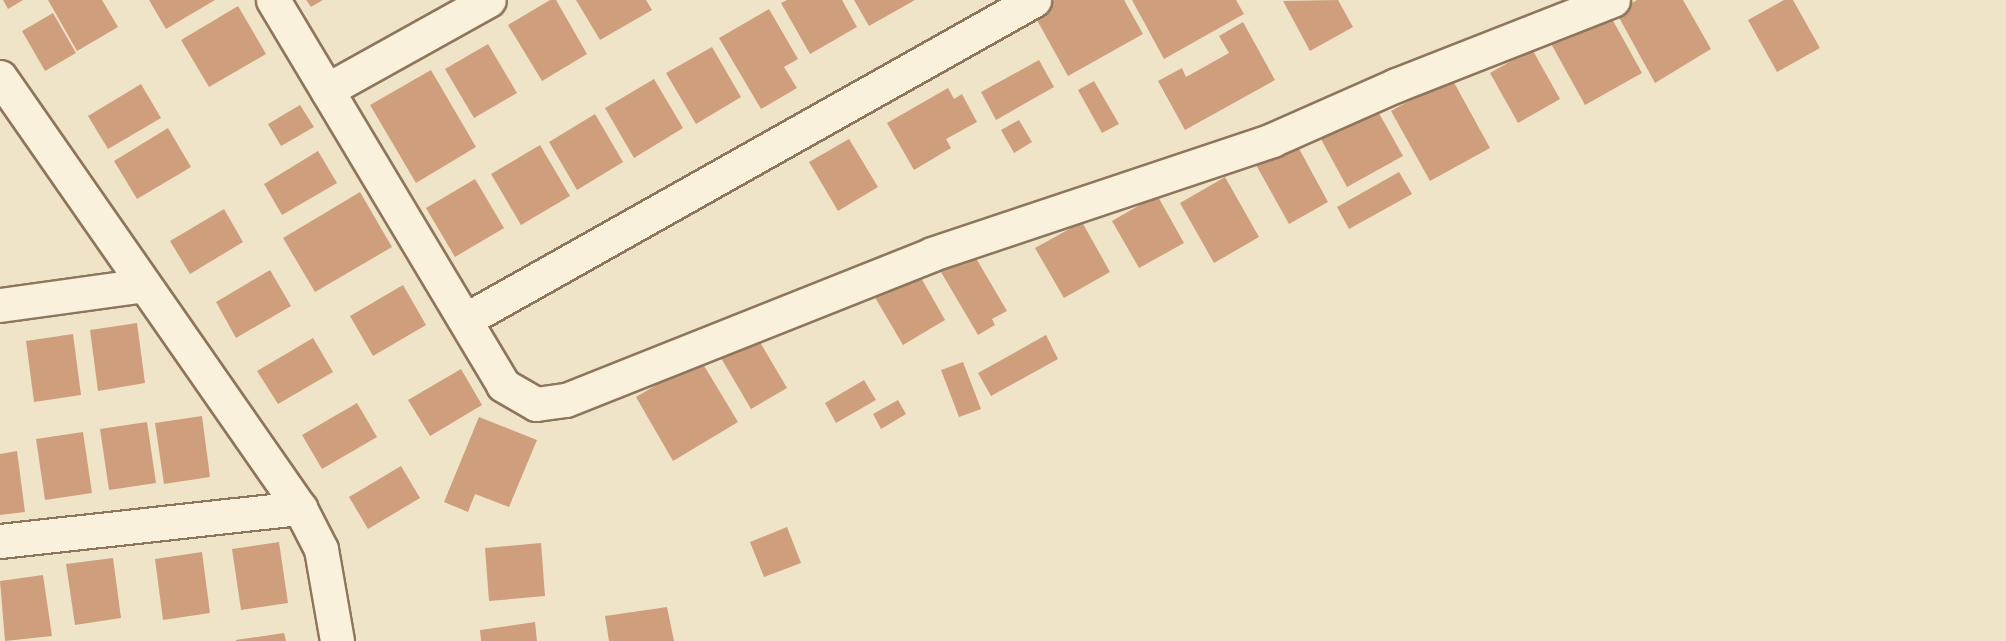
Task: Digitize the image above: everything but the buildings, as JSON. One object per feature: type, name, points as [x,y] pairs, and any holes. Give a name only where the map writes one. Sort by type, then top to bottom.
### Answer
[{"type":"street","points":[[273,0],[503,385],[536,404],[566,400],[932,254],[1272,140],[1396,85],[1549,12],[1613,0]]},
{"type":"street","points":[[327,90],[489,0]]},
{"type":"street","points":[[465,320],[1034,0]]},
{"type":"street","points":[[0,77],[300,508],[321,549],[337,641]]},
{"type":"street","points":[[0,305],[144,285]]},
{"type":"street","points":[[0,541],[300,508]]}]
